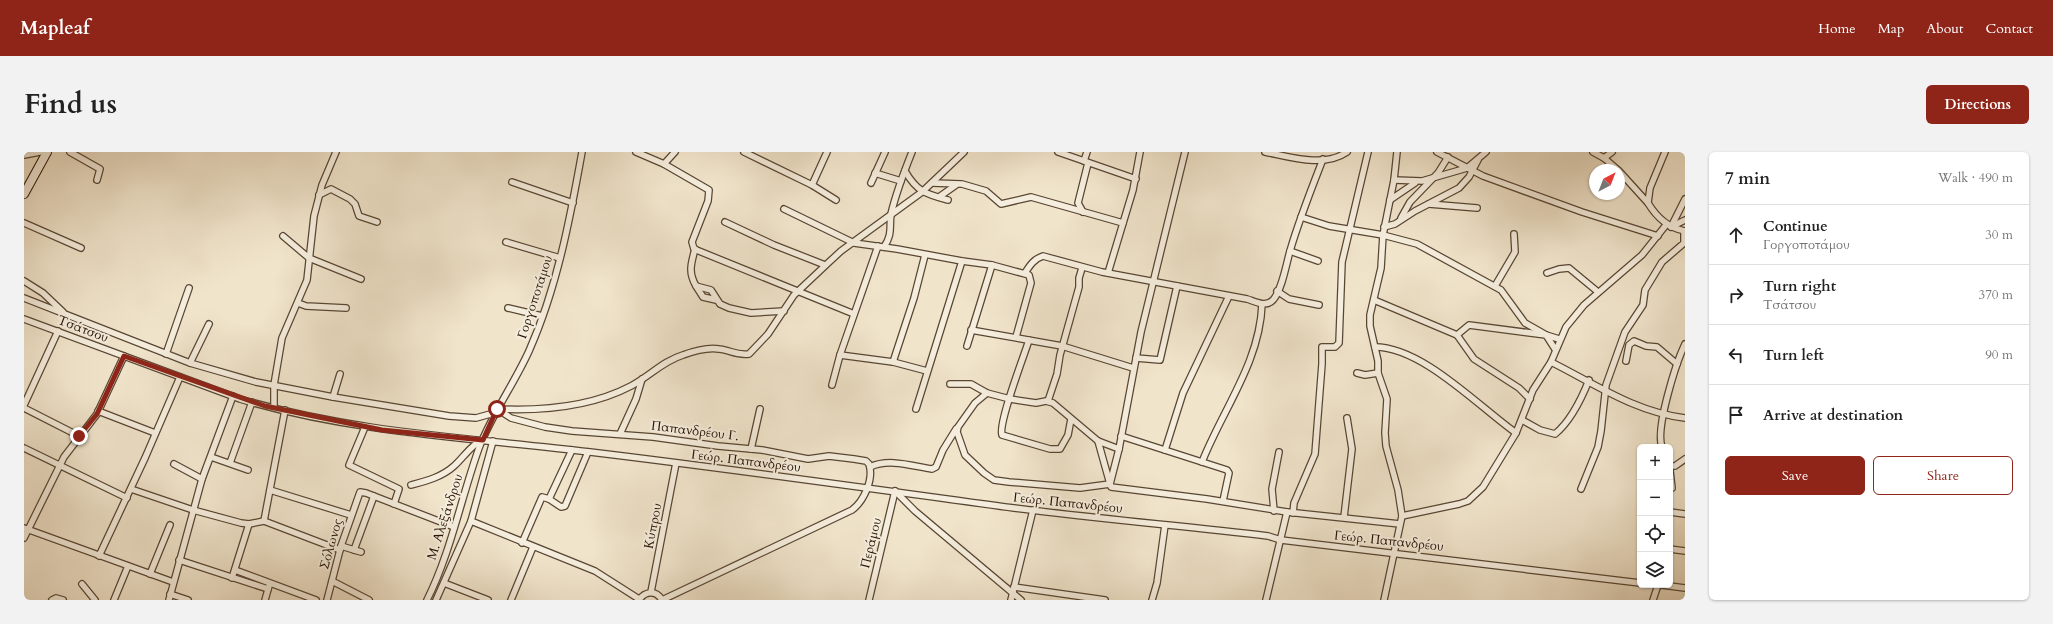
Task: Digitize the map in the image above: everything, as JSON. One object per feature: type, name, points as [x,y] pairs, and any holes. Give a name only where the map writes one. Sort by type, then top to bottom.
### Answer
[{"type":"street","points":[[24,155],[40,152]]},
{"type":"street","points":[[24,194],[47,152]]},
{"type":"street","points":[[70,152],[100,169],[97,180]]},
{"type":"street","points":[[274,407],[274,385],[282,338],[307,280],[314,216],[336,152]]},
{"type":"street","name":"Γοργοποτάμου","points":[[483,440],[496,411],[528,352],[542,316],[568,231],[582,152]]},
{"type":"street","points":[[636,152],[664,164],[708,190],[708,201],[692,242],[692,246],[696,249],[854,314]]},
{"type":"street","points":[[664,164],[675,152]]},
{"type":"street","points":[[744,152],[812,185],[836,200]]},
{"type":"street","points":[[812,185],[827,152]]},
{"type":"street","points":[[871,183],[885,152]]},
{"type":"street","points":[[832,385],[840,355],[854,314],[881,246],[890,238],[891,216],[912,152]]},
{"type":"street","points":[[24,298],[190,363],[232,376],[288,389],[461,417],[476,418],[496,411],[570,406],[610,395],[631,386],[666,362],[696,351],[715,348],[735,354],[749,354],[762,342],[798,291],[825,265],[841,251],[922,192],[964,152]]},
{"type":"street","points":[[1058,152],[1136,179]]},
{"type":"street","points":[[1084,212],[1078,203],[1087,152]]},
{"type":"street","points":[[1108,273],[1136,179],[1140,152]]},
{"type":"street","points":[[1110,484],[1119,449],[1133,368],[1185,152]]},
{"type":"street","points":[[1265,152],[1321,160],[1332,159],[1347,152]]},
{"type":"street","points":[[1025,273],[1031,263],[1043,256],[1082,268],[1247,299],[1262,304],[1273,300],[1321,160],[1318,152]]},
{"type":"street","points":[[1266,600],[1281,540],[1290,513],[1314,454],[1322,364],[1320,350],[1322,348],[1335,347],[1339,343],[1342,267],[1349,229],[1368,152]]},
{"type":"street","points":[[1384,600],[1402,516],[1398,490],[1385,433],[1387,400],[1378,373],[1375,346],[1370,326],[1374,300],[1382,268],[1384,227],[1394,180],[1397,152]]},
{"type":"street","points":[[1437,152],[1470,169],[1582,212],[1658,236]]},
{"type":"street","points":[[1384,227],[1399,221],[1459,188],[1470,169],[1486,152]]},
{"type":"street","points":[[1593,152],[1612,164]]},
{"type":"street","points":[[1604,158],[1612,152]]},
{"type":"street","points":[[1648,203],[1650,188],[1665,152]]},
{"type":"street","points":[[1399,221],[1410,202],[1438,173],[1448,157]]},
{"type":"street","points":[[1394,180],[1417,182],[1470,169]]},
{"type":"street","points":[[905,171],[915,187],[922,192],[948,200]]},
{"type":"street","points":[[875,173],[901,182]]},
{"type":"street","points":[[1581,490],[1598,447],[1608,379],[1625,332],[1643,305],[1645,290],[1662,262],[1684,243],[1685,232],[1669,226],[1656,216],[1648,203],[1625,177]]},
{"type":"street","points":[[512,182],[573,203]]},
{"type":"street","points":[[1390,200],[1417,182]]},
{"type":"street","points":[[932,183],[962,184],[986,191],[1001,204],[1031,197],[1123,223]]},
{"type":"street","points":[[939,197],[956,184]]},
{"type":"street","points":[[320,195],[331,189],[338,191],[355,204],[359,216],[377,222]]},
{"type":"street","points":[[1402,516],[1453,506],[1468,501],[1475,496],[1492,475],[1516,433],[1533,390],[1551,362],[1559,340],[1576,313],[1598,292],[1642,255],[1658,236],[1669,226],[1685,199]]},
{"type":"street","points":[[1429,204],[1477,208]]},
{"type":"street","points":[[784,209],[854,243],[881,246],[925,255],[992,265],[1025,273],[1031,278],[1031,283],[1016,337]]},
{"type":"street","points":[[1301,217],[1329,226],[1383,235],[1417,244],[1495,286],[1506,295],[1518,315],[1525,323],[1546,335],[1559,340]]},
{"type":"street","points":[[1669,226],[1685,220]]},
{"type":"street","points":[[725,222],[774,245],[825,265]]},
{"type":"street","points":[[24,223],[81,248]]},
{"type":"street","points":[[1495,286],[1515,252],[1514,234]]},
{"type":"street","points":[[283,236],[309,258],[361,279]]},
{"type":"street","points":[[506,242],[560,258]]},
{"type":"street","points":[[696,249],[690,271],[696,286],[703,297],[716,300],[725,306],[751,313],[784,310]]},
{"type":"street","points":[[1290,251],[1318,261]]},
{"type":"street","points":[[892,362],[914,298],[925,255]]},
{"type":"street","points":[[916,409],[962,261]]},
{"type":"street","points":[[967,346],[992,265]]},
{"type":"street","points":[[1048,401],[1057,374],[1062,346],[1079,287],[1079,278],[1082,268]]},
{"type":"street","points":[[1547,273],[1559,268],[1569,268],[1598,292]]},
{"type":"street","points":[[24,280],[43,293],[65,314]]},
{"type":"street","points":[[696,286],[710,290],[716,300]]},
{"type":"street","points":[[1136,358],[1160,360],[1177,286]]},
{"type":"street","points":[[166,354],[190,288]]},
{"type":"street","points":[[1277,291],[1289,299],[1319,305]]},
{"type":"street","points":[[1166,450],[1183,393],[1229,296]]},
{"type":"street","points":[[1374,300],[1457,336],[1474,359],[1519,388],[1530,399]]},
{"type":"street","points":[[298,303],[306,306],[346,308]]},
{"type":"street","points":[[1202,462],[1255,349],[1260,328],[1262,304]]},
{"type":"street","points":[[508,308],[542,316]]},
{"type":"street","name":"Τσάτσου","points":[[25,321],[58,331],[180,377],[252,402],[365,427],[441,437],[493,440]]},
{"type":"street","points":[[190,363],[209,324]]},
{"type":"street","points":[[1457,336],[1465,327],[1476,325],[1520,333],[1546,335]]},
{"type":"street","points":[[971,330],[1062,346],[1133,368]]},
{"type":"street","points":[[58,331],[24,406],[79,436]]},
{"type":"street","points":[[1546,335],[1555,349]]},
{"type":"street","points":[[1029,340],[1001,432],[1006,436],[1050,449],[1060,449],[1068,435],[1072,419]]},
{"type":"street","points":[[1626,361],[1629,344],[1634,341],[1646,346],[1657,347],[1676,364]]},
{"type":"street","points":[[1662,444],[1660,433],[1663,423],[1662,414],[1676,364],[1685,344]]},
{"type":"street","points":[[1375,346],[1401,352],[1428,366],[1451,382],[1516,433]]},
{"type":"street","points":[[840,355],[892,362],[927,371]]},
{"type":"street","points":[[24,538],[26,528],[59,466],[79,436],[94,420],[124,356]]},
{"type":"street","points":[[1551,362],[1589,380],[1620,400],[1662,414],[1685,418]]},
{"type":"street","points":[[1357,373],[1365,376],[1378,373]]},
{"type":"street","points":[[333,397],[340,374]]},
{"type":"street","points":[[100,556],[180,377]]},
{"type":"street","points":[[620,434],[636,399],[642,379]]},
{"type":"street","points":[[1522,420],[1540,430],[1555,434],[1561,429],[1575,409],[1589,380]]},
{"type":"street","points":[[950,384],[971,384],[987,393],[1010,399],[1036,403],[1048,401],[1061,408],[1098,440],[1119,449]]},
{"type":"street","points":[[471,521],[595,571],[639,600],[642,596],[651,592],[657,594],[662,600],[852,510],[863,499],[868,487],[870,467],[882,463],[894,463],[932,469],[936,467],[943,450],[958,427],[976,403],[987,393]]},
{"type":"street","points":[[188,600],[170,597],[173,582],[202,479],[233,396]]},
{"type":"street","points":[[230,463],[252,402]]},
{"type":"street","points":[[751,449],[760,409]]},
{"type":"street","points":[[264,521],[285,410]]},
{"type":"street","points":[[98,411],[155,433]]},
{"type":"street","name":"Παπανδρέου Γ.","points":[[496,411],[511,418],[534,425],[572,431],[620,434],[751,449],[808,459],[829,456],[854,459],[866,461],[870,467]]},
{"type":"street","points":[[1344,517],[1352,450],[1347,418]]},
{"type":"street","points":[[365,427],[349,465],[400,489],[394,504]]},
{"type":"street","points":[[958,427],[958,440],[965,455],[972,463],[994,480],[1080,488],[1110,484]]},
{"type":"street","points":[[1121,436],[1224,468],[1229,473],[1223,501]]},
{"type":"street","points":[[411,485],[448,472],[475,444],[483,440]]},
{"type":"street","name":"Μ. Αλεξάνδρου","points":[[427,600],[440,569],[483,440]]},
{"type":"street","name":"Μ. Αλεξάνδρου","points":[[436,600],[471,521],[493,440]]},
{"type":"street","name":"Γεώρ. Παπανδρέου","points":[[493,440],[868,487],[1033,510],[1268,536],[1281,540],[1394,554],[1464,560],[1637,583]]},
{"type":"street","points":[[1098,440],[1111,487],[1223,501],[1274,511],[1344,517],[1400,524]]},
{"type":"street","points":[[24,448],[127,498]]},
{"type":"street","points":[[549,499],[572,450]]},
{"type":"street","points":[[522,542],[540,499],[544,496],[561,507],[565,506],[588,452]]},
{"type":"street","points":[[1274,511],[1272,489],[1279,452]]},
{"type":"street","points":[[211,457],[248,470]]},
{"type":"street","points":[[1673,466],[1685,459]]},
{"type":"street","name":"Κύπρου","points":[[651,592],[676,463]]},
{"type":"street","points":[[174,464],[202,479]]},
{"type":"street","points":[[131,489],[194,510],[249,524],[264,521],[341,548],[361,552]]},
{"type":"street","points":[[270,490],[351,515]]},
{"type":"street","name":"Σόλωνος","points":[[327,600],[358,494],[361,491],[374,496]]},
{"type":"street","points":[[895,491],[915,511],[1021,600]]},
{"type":"street","name":"Περάμου","points":[[868,600],[895,491]]},
{"type":"street","points":[[354,550],[374,496],[454,527]]},
{"type":"street","points":[[1011,600],[1033,510]]},
{"type":"street","points":[[1673,512],[1685,514]]},
{"type":"street","points":[[232,578],[249,524]]},
{"type":"street","points":[[150,574],[170,525]]},
{"type":"street","points":[[1152,600],[1157,583],[1165,525]]},
{"type":"street","points":[[26,528],[173,582]]},
{"type":"street","points":[[511,600],[533,547]]},
{"type":"street","points":[[1673,549],[1685,551]]},
{"type":"street","points":[[179,560],[268,589]]},
{"type":"street","points":[[114,600],[128,566]]},
{"type":"street","points":[[235,570],[271,582],[316,600]]},
{"type":"street","points":[[332,581],[369,600]]},
{"type":"street","points":[[264,600],[271,582]]},
{"type":"street","points":[[82,584],[95,600]]},
{"type":"street","points":[[444,584],[488,600]]},
{"type":"street","points":[[1673,586],[1685,588]]},
{"type":"street","points":[[1014,587],[1105,600]]},
{"type":"street","points":[[1653,600],[1657,588]]},
{"type":"street","points":[[52,600],[56,598],[63,600]]},
{"type":"route","points":[[79,436],[94,420],[124,356],[240,399],[265,406],[382,430],[483,440],[497,409]]}]
